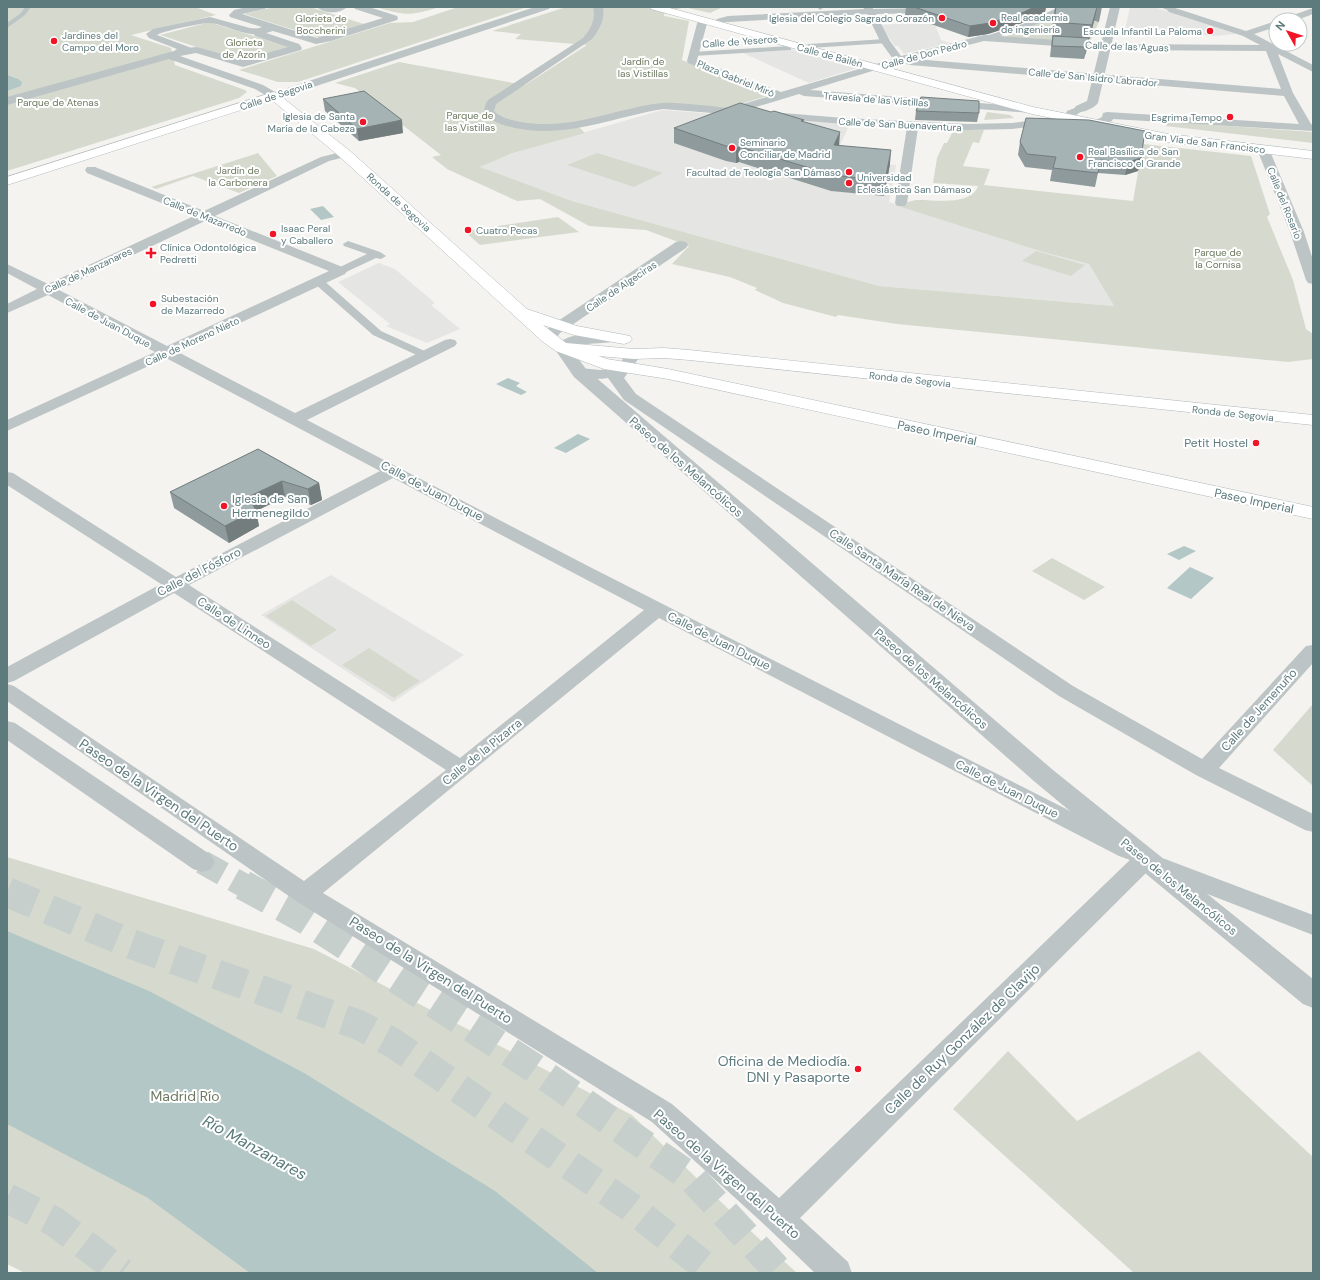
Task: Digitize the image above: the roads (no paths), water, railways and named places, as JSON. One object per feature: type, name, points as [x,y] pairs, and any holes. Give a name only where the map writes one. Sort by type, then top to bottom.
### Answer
[{"type":"main road","name":"Calle de Bailén","points":[[655,7],[673,9],[1007,102]]},
{"type":"main road","name":"Calle de Bailén","points":[[705,19],[721,16],[809,46],[878,66]]},
{"type":"main road","name":"Ronda de Segovia","points":[[274,96],[345,154],[556,344]]},
{"type":"main road","name":"Calle de Segovia","points":[[9,180],[274,96]]},
{"type":"main road","points":[[1007,102],[1080,109],[1102,117]]},
{"type":"main road","points":[[1007,102],[1032,110],[1072,119],[1102,117]]},
{"type":"main road","name":"Calle de Segovia","points":[[278,114],[296,113]]},
{"type":"main road","name":"Gran Vía de San Francisco","points":[[1102,117],[1149,122],[1168,132],[1313,149]]},
{"type":"main road","name":"Gran Vía de San Francisco","points":[[1102,117],[1168,138],[1313,155]]},
{"type":"main road","points":[[9,180],[56,170],[106,163]]},
{"type":"main road","name":"Ronda de Segovia","points":[[521,312],[560,326],[610,338],[1286,409],[1313,410]]},
{"type":"main road","name":"Paseo Imperial","points":[[556,344],[586,358],[625,365],[1313,513]]},
{"type":"main road","name":"Ronda de Segovia","points":[[625,365],[664,353],[1313,420]]},
{"type":"street","points":[[7,26],[23,14],[28,7]]},
{"type":"street","points":[[260,7],[238,12],[234,15],[272,28],[320,41],[393,18],[359,7]]},
{"type":"street","points":[[322,7],[332,10],[342,7]]},
{"type":"street","name":"Calle de Segovia","points":[[274,96],[545,7]]},
{"type":"street","points":[[598,7],[599,16],[596,27],[586,40],[492,102],[489,106],[489,111],[492,116],[501,121],[531,128],[567,127],[601,121],[653,107],[729,111]]},
{"type":"street","points":[[808,7],[848,12]]},
{"type":"street","points":[[721,16],[728,19],[816,15],[869,10],[974,9],[980,7]]},
{"type":"street","name":"Calle de Don Pedro","points":[[781,96],[899,60],[1017,29],[1049,16],[1064,7]]},
{"type":"street","points":[[1072,119],[1071,113],[1092,102],[1115,7]]},
{"type":"street","points":[[1163,7],[1246,34],[1268,47]]},
{"type":"street","points":[[1172,10],[1183,7]]},
{"type":"street","points":[[869,10],[885,41],[899,60]]},
{"type":"street","points":[[693,54],[705,19]]},
{"type":"street","points":[[7,101],[186,49],[152,36],[151,34],[156,31],[210,20],[250,31],[260,31],[272,28]]},
{"type":"street","points":[[1246,34],[1268,27]]},
{"type":"street","points":[[173,54],[197,50],[243,64],[297,48],[295,46],[260,35],[258,32],[260,31]]},
{"type":"street","name":"Calle de las Aguas","points":[[984,38],[1105,46],[1268,48]]},
{"type":"street","points":[[809,46],[885,41]]},
{"type":"street","name":"Calle de Yeseros","points":[[693,54],[788,48]]},
{"type":"street","points":[[1272,52],[1288,93],[1310,128]]},
{"type":"street","points":[[1278,52],[1313,69]]},
{"type":"street","points":[[173,54],[259,86],[274,96]]},
{"type":"street","name":"Plaza Gabriel Miró","points":[[693,54],[692,61],[781,96]]},
{"type":"street","points":[[1294,60],[1307,56]]},
{"type":"street","name":"Calle de San Isidro Labrador","points":[[899,60],[1288,93]]},
{"type":"street","name":"Travesía de las Vistillas","points":[[792,92],[1032,110]]},
{"type":"street","name":"Plaza Gabriel Miró","points":[[729,111],[745,108],[781,96]]},
{"type":"street","points":[[1092,102],[1102,117]]},
{"type":"street","name":"Calle de San Buenaventura","points":[[729,111],[751,115],[986,127],[1072,119]]},
{"type":"street","points":[[1149,122],[1310,128]]},
{"type":"street","points":[[901,203],[913,124]]},
{"type":"street","name":"Calle del Rosario","points":[[1263,149],[1297,232],[1313,280]]},
{"type":"street","name":"Calle de Manzanares","points":[[7,309],[325,159],[345,154]]},
{"type":"street","name":"Calle de Mazarredo","points":[[91,170],[340,271]]},
{"type":"street","name":"Calle de Moreno Nieto","points":[[7,426],[318,281],[379,256],[348,244]]},
{"type":"street","name":"Calle de Algeciras","points":[[556,344],[554,330],[681,245]]},
{"type":"street","name":"Calle de Juan Duque","points":[[7,268],[294,420],[1145,860],[1313,925]]},
{"type":"street","points":[[318,281],[377,333],[425,355]]},
{"type":"street","points":[[556,344],[568,343],[577,340],[610,338]]},
{"type":"street","points":[[294,420],[450,343]]},
{"type":"street","name":"Paseo de los Melancólicos","points":[[556,344],[580,373],[655,440],[1038,771],[1313,996]]},
{"type":"street","points":[[580,373],[600,375],[625,365]]},
{"type":"street","name":"Calle Santa María Real de Nieva","points":[[625,365],[616,378],[630,397],[864,553],[910,587],[1066,691],[1204,770]]},
{"type":"street","name":"Calle del Fósforo","points":[[7,676],[175,585],[393,471]]},
{"type":"street","name":"Calle de Linneo","points":[[7,477],[461,769]]},
{"type":"street","name":"Calle de la Pizarra","points":[[306,894],[658,609]]},
{"type":"street","name":"Calle de Jemenuño","points":[[1204,770],[1313,651]]},
{"type":"street","name":"Paseo de la Virgen del Puerto","points":[[7,691],[306,894],[343,915],[662,1114],[779,1218],[837,1273]]},
{"type":"street","points":[[7,729],[202,862]]},
{"type":"street","points":[[1204,770],[1313,824]]},
{"type":"street","name":"Calle de Ruy González de Clavijo","points":[[779,1218],[1145,860]]},
{"type":"water","points":[[7,75],[22,82],[21,86],[7,91]]},
{"type":"water","points":[[323,206],[334,217],[321,220],[310,209]]},
{"type":"water","points":[[508,378],[520,383],[516,386],[527,392],[521,395],[496,384]]},
{"type":"water","points":[[578,434],[590,439],[566,453],[554,448]]},
{"type":"water","points":[[1184,546],[1196,551],[1179,560],[1167,554]]},
{"type":"water","points":[[1190,567],[1214,578],[1191,599],[1167,588]]},
{"type":"water","name":"Río Manzanares","points":[[7,931],[149,991],[304,1073],[495,1191],[598,1273],[250,1273],[148,1198],[7,1124]]},
{"type":"tunnel","points":[[202,862],[245,886]]},
{"type":"tunnel","points":[[243,885],[307,920],[534,1068],[693,1179],[780,1273]]},
{"type":"tunnel","points":[[7,892],[131,944],[359,1025],[393,1043],[629,1206],[713,1273]]},
{"type":"tunnel","points":[[7,1198],[55,1222],[122,1273]]},
{"type":"place","name":"Iglesia del Colegio Sagrado Corazón","points":[[942,18]]},
{"type":"place","name":"Real academia de ingeniería","points":[[993,23]]},
{"type":"place","name":"Escuela Infantil La Paloma","points":[[1210,31]]},
{"type":"place","name":"Jardines del Campo del Moro","points":[[54,41]]},
{"type":"place","name":"Esgrima Tempo","points":[[1230,117]]},
{"type":"place","name":"Iglesia de Santa María de la Cabeza","points":[[363,122]]},
{"type":"place","name":"Seminario Conciliar de Madrid","points":[[732,148]]},
{"type":"place","name":"Real Basílica de San Francisco el Grande","points":[[1080,157]]},
{"type":"place","name":"Facultad de Teología San Dámaso","points":[[849,172]]},
{"type":"place","name":"Universidad Eclesiástica San Dámaso","points":[[849,183]]},
{"type":"place","name":"Cuatro Pecas","points":[[468,230]]},
{"type":"place","name":"Isaac Peral y Caballero","points":[[273,234]]},
{"type":"place","name":"Clínica Odontológica Pedretti","points":[[151,253]]},
{"type":"place","name":"Subestación de Mazarredo","points":[[153,304]]},
{"type":"place","name":"Petit Hostel","points":[[1256,443]]},
{"type":"place","name":"Iglesia de San Hermenegildo","points":[[224,506]]},
{"type":"place","name":"Oficina de Mediodía. DNI y Pasaporte","points":[[858,1069]]},
{"type":"park label","name":"Glorieta de Boccherini","points":[[321,24]]},
{"type":"park label","name":"Glorieta de Azorín","points":[[244,48]]},
{"type":"park label","name":"Jardín de las Vistillas","points":[[643,66]]},
{"type":"park label","name":"Parque de Atenas","points":[[58,102]]},
{"type":"park label","name":"Parque de las Vistillas","points":[[470,120]]},
{"type":"park label","name":"Jardín de la Carbonera","points":[[238,176]]},
{"type":"park label","name":"Parque de la Cornisa","points":[[1218,258]]},
{"type":"park label","name":"Madrid Río","points":[[185,1096]]}]
